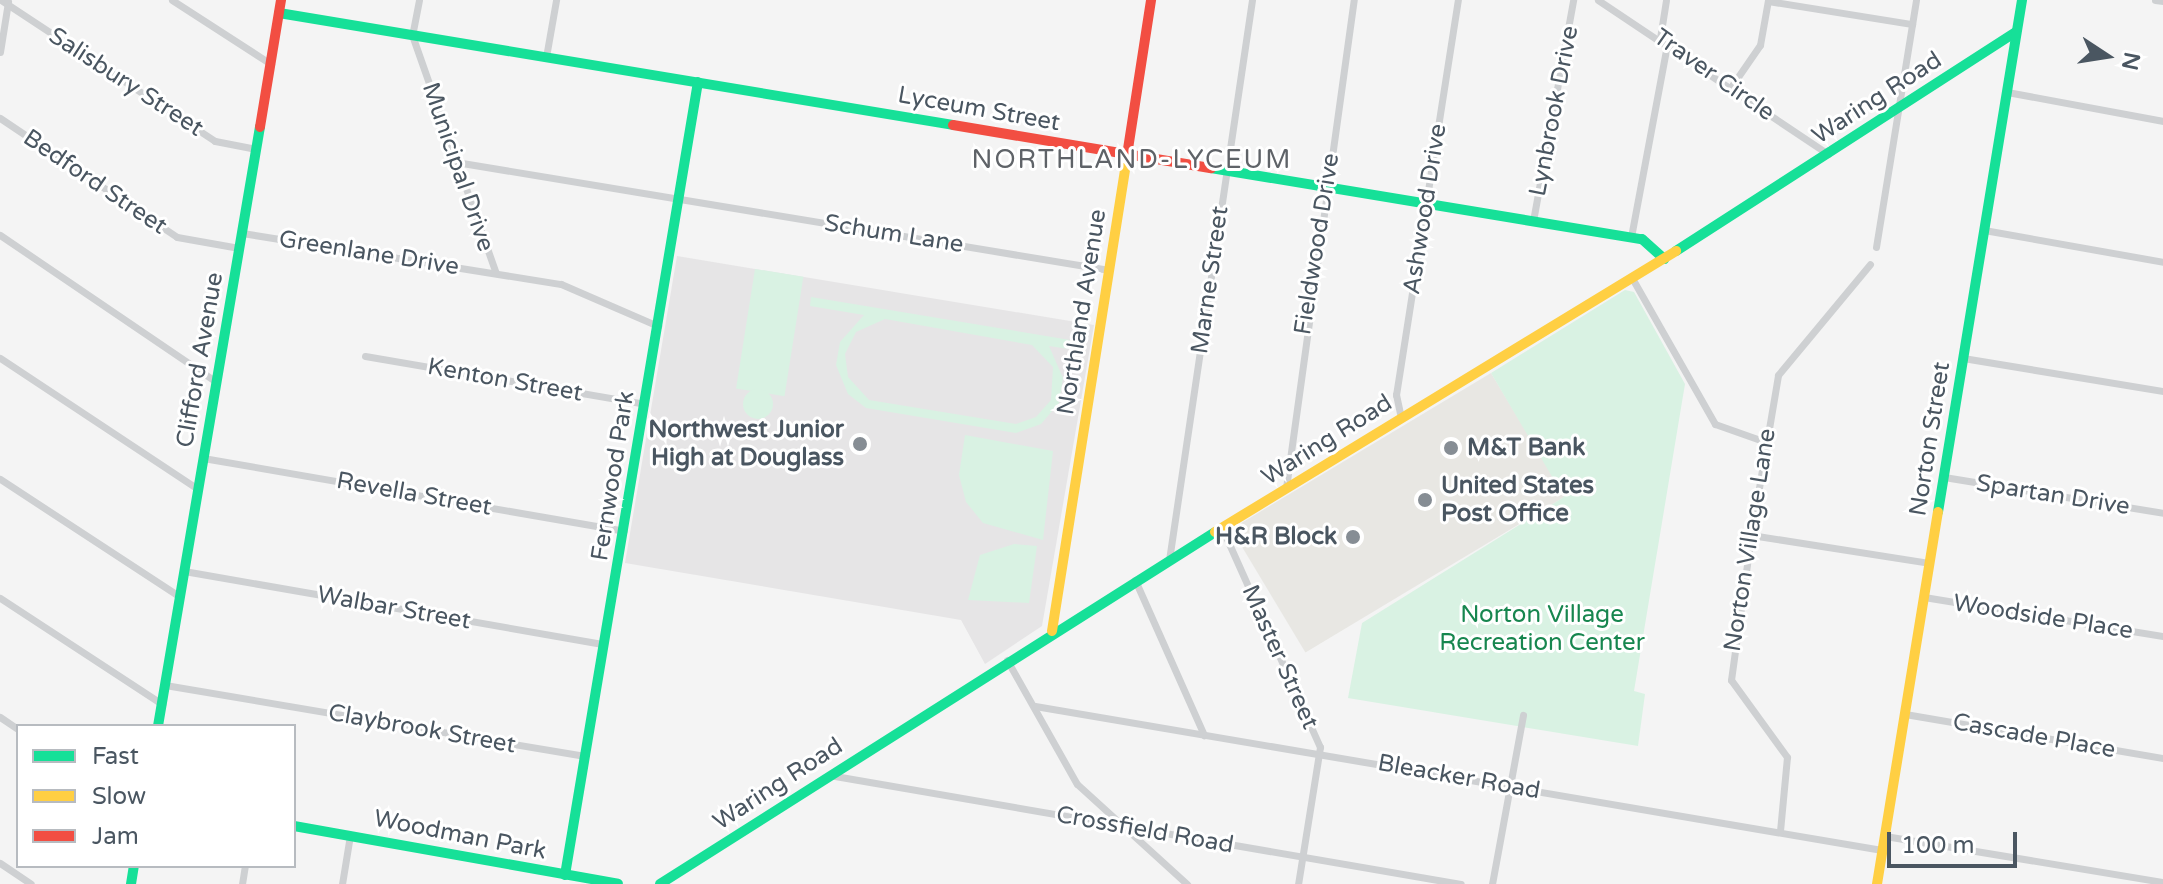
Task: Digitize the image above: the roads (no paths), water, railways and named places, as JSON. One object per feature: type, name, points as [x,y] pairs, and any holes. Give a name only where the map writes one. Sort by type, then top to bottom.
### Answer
[{"type":"street","points":[[172,0],[271,64]]},
{"type":"street","name":"Clifford Avenue","points":[[158,724],[281,0]]},
{"type":"street","points":[[412,35],[419,0]]},
{"type":"street","points":[[546,57],[556,0]]},
{"type":"street","name":"Northland Avenue","points":[[1052,631],[1151,0]]},
{"type":"street","name":"Marne Street","points":[[1169,561],[1252,0]]},
{"type":"street","name":"Fieldwood Drive","points":[[1286,488],[1325,187],[1354,0]]},
{"type":"street","name":"Ashwood Drive","points":[[1401,418],[1396,395],[1458,0]]},
{"type":"street","name":"Lynbrook Drive","points":[[1533,221],[1573,0]]},
{"type":"street","name":"Traver Circle","points":[[1598,0],[1664,41],[1828,154]]},
{"type":"street","points":[[1631,237],[1664,41],[1666,0]]},
{"type":"street","points":[[1876,247],[1916,0]]},
{"type":"street","name":"Norton Street","points":[[1877,884],[2022,0]]},
{"type":"street","points":[[2155,0],[2163,1]]},
{"type":"street","points":[[0,52],[6,1]]},
{"type":"street","name":"Salisbury Street","points":[[6,1],[215,141],[256,149]]},
{"type":"street","points":[[1731,87],[1760,45],[1768,1],[1912,24]]},
{"type":"street","name":"Lyceum Street","points":[[279,13],[1631,237],[1653,244],[1664,259]]},
{"type":"street","name":"Waring Road","points":[[660,884],[1052,631],[1664,259],[2016,32]]},
{"type":"street","name":"Municipal Drive","points":[[412,35],[496,273],[589,293],[658,326]]},
{"type":"street","name":"Fernwood Park","points":[[565,875],[698,82]]},
{"type":"street","points":[[2007,92],[2163,121]]},
{"type":"street","name":"Bedford Street","points":[[0,118],[177,237],[239,248]]},
{"type":"street","name":"Schum Lane","points":[[456,162],[1109,270]]},
{"type":"street","points":[[1984,230],[2163,262]]},
{"type":"street","name":"Greenlane Drive","points":[[242,233],[496,273]]},
{"type":"street","points":[[0,235],[216,382]]},
{"type":"street","name":"Norton Village Lane","points":[[1780,831],[1787,757],[1731,680],[1751,535],[1782,369],[1870,264]]},
{"type":"street","points":[[1632,278],[1715,424],[1766,442]]},
{"type":"street","name":"Kenton Street","points":[[365,356],[645,404]]},
{"type":"street","points":[[0,358],[198,489]]},
{"type":"street","points":[[1963,358],[2163,391]]},
{"type":"street","name":"Revella Street","points":[[203,458],[624,531]]},
{"type":"street","name":"Spartan Drive","points":[[1944,477],[2163,513]]},
{"type":"street","points":[[0,479],[180,597]]},
{"type":"street","name":"Master Street","points":[[1222,528],[1319,754],[1298,884]]},
{"type":"street","points":[[1751,535],[1929,563]]},
{"type":"street","name":"Walbar Street","points":[[184,571],[604,644]]},
{"type":"street","points":[[1135,580],[1204,735]]},
{"type":"street","name":"Woodside Place","points":[[1924,597],[2163,636]]},
{"type":"street","points":[[0,598],[162,704]]},
{"type":"street","points":[[1007,660],[1077,784],[1187,884]]},
{"type":"street","name":"Claybrook Street","points":[[165,685],[585,756]]},
{"type":"street","name":"Bleacker Road","points":[[1035,706],[1882,850]]},
{"type":"street","name":"Cascade Place","points":[[1905,714],[2163,758]]},
{"type":"street","points":[[1492,884],[1507,785],[1523,715]]},
{"type":"street","name":"Crossfield Road","points":[[829,775],[1461,884]]},
{"type":"street","name":"Woodman Park","points":[[296,826],[618,884]]},
{"type":"street","points":[[342,884],[350,835]]},
{"type":"street","points":[[1885,836],[2163,882]]},
{"type":"street","points":[[0,863],[31,884]]},
{"type":"place","name":"Northwest Junior High at Douglass","points":[[860,444]]},
{"type":"place","name":"M&T Bank","points":[[1451,448]]},
{"type":"place","name":"United States Post Office","points":[[1425,500]]},
{"type":"place","name":"H&R Block","points":[[1353,537]]},
{"type":"district","name":"NORTHLAND-LYCEUM","points":[[1132,160]]},
{"type":"park label","name":"Norton Village Recreation Center","points":[[1542,629]]}]
